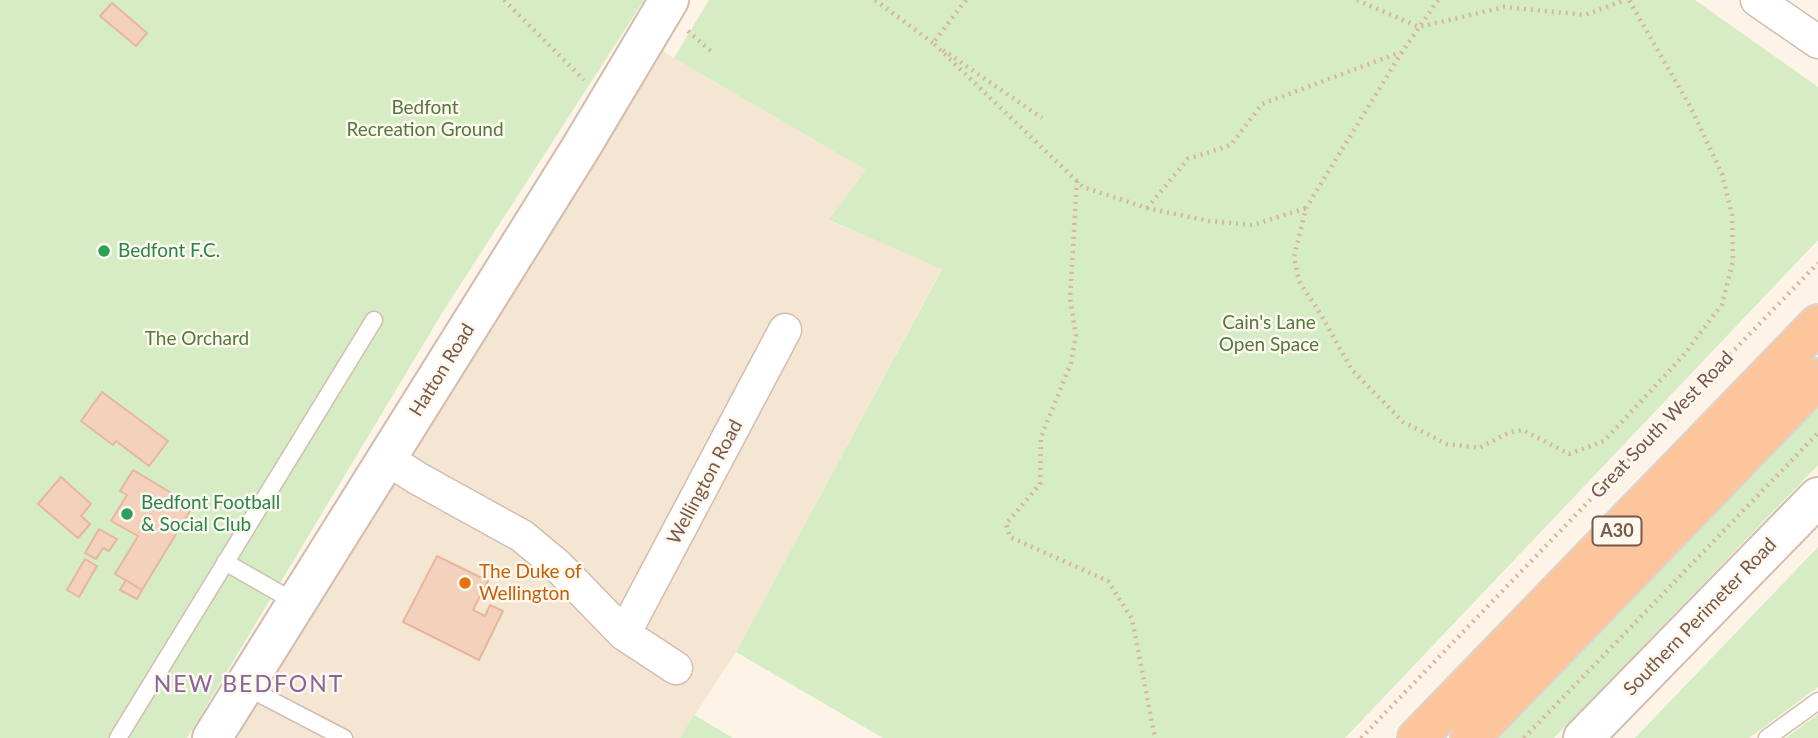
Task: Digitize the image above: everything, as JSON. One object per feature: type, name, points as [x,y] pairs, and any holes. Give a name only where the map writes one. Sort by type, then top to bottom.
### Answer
[{"type":"highway","name":"A30","points":[[1417,738],[1818,324]]},
{"type":"highway","name":"A30","points":[[1470,738],[1818,378]]},
{"type":"street","name":"Hatton Road","points":[[212,738],[670,0]]},
{"type":"street","points":[[1769,3],[1818,42]]},
{"type":"street","name":"Wellington Road","points":[[624,634],[785,330]]},
{"type":"street","points":[[386,458],[522,536],[557,565],[624,634],[676,668]]},
{"type":"street","name":"Southern Perimeter Road","points":[[1583,738],[1818,497]]},
{"type":"lane","points":[[118,738],[374,320]]},
{"type":"lane","points":[[225,562],[295,602]]},
{"type":"lane","points":[[244,685],[344,738]]},
{"type":"lane","points":[[1767,738],[1818,701]]},
{"type":"path","points":[[504,0],[608,102]]},
{"type":"path","points":[[875,0],[1042,118]]},
{"type":"path","points":[[933,43],[966,0]]},
{"type":"path","points":[[1357,0],[1419,27],[1504,7],[1585,15],[1627,0],[1692,110],[1722,174],[1732,215],[1733,261],[1722,304],[1683,356],[1604,440],[1569,454],[1523,430],[1510,432],[1479,447],[1447,444],[1403,422],[1352,370],[1299,281],[1294,257],[1306,208],[1402,52],[1419,27],[1438,0]]},
{"type":"path","points":[[933,43],[1083,187],[1147,208],[1209,221],[1253,225],[1306,208]]},
{"type":"path","points":[[1147,208],[1188,159],[1231,145],[1262,104],[1402,52]]},
{"type":"path","points":[[1077,181],[1070,298],[1076,336],[1071,363],[1041,437],[1040,484],[1006,524],[1010,537],[1108,581],[1132,619],[1155,738]]},
{"type":"path","name":"Great South West Road","points":[[1361,738],[1818,263]]},
{"type":"path","points":[[1524,738],[1818,433]]},
{"type":"shaded area","points":[[646,39],[866,170],[830,221],[942,268],[736,652],[680,738],[193,738]]},
{"type":"green space","name":"The Orchard","points":[[0,0],[644,0],[444,310],[187,738],[0,738]]},
{"type":"green space","name":"Cain's Lane Open Space","points":[[709,0],[1695,0],[1818,87],[1818,240],[1345,738],[883,738],[736,652],[942,269],[829,220],[866,170],[674,58]]},
{"type":"green space","points":[[1818,400],[1818,465],[1554,738],[1495,738]]},
{"type":"green space","points":[[1818,547],[1818,687],[1749,738],[1635,738]]},
{"type":"green space","points":[[1818,714],[1818,738],[1786,738]]},
{"type":"green space","points":[[694,715],[733,738],[680,738]]},
{"type":"building","points":[[112,3],[147,33],[136,46],[100,16]]},
{"type":"building","points":[[102,392],[168,441],[149,466],[116,441],[113,445],[81,421]]},
{"type":"building","points":[[133,470],[193,506],[142,590],[115,574],[138,536],[111,521],[127,495],[120,491]]},
{"type":"building","points":[[61,477],[91,504],[81,516],[90,524],[78,538],[38,504]]},
{"type":"building","points":[[99,529],[117,539],[109,551],[103,548],[96,559],[85,553]]},
{"type":"building","points":[[437,556],[488,581],[473,610],[485,616],[490,605],[503,611],[479,660],[403,622]]},
{"type":"building","points":[[85,559],[97,566],[79,597],[67,590]]},
{"type":"building","points":[[126,580],[142,590],[137,599],[120,590]]},
{"type":"place","name":"Bedfont F.C.","points":[[104,251]]},
{"type":"place","name":"Bedfont Football & Social Club","points":[[127,514]]},
{"type":"place","name":"The Duke of Wellington","points":[[465,583]]},
{"type":"district","name":"NEW BEDFONT","points":[[249,685]]},
{"type":"park label","name":"Bedfont Recreation Ground","points":[[425,119]]}]
